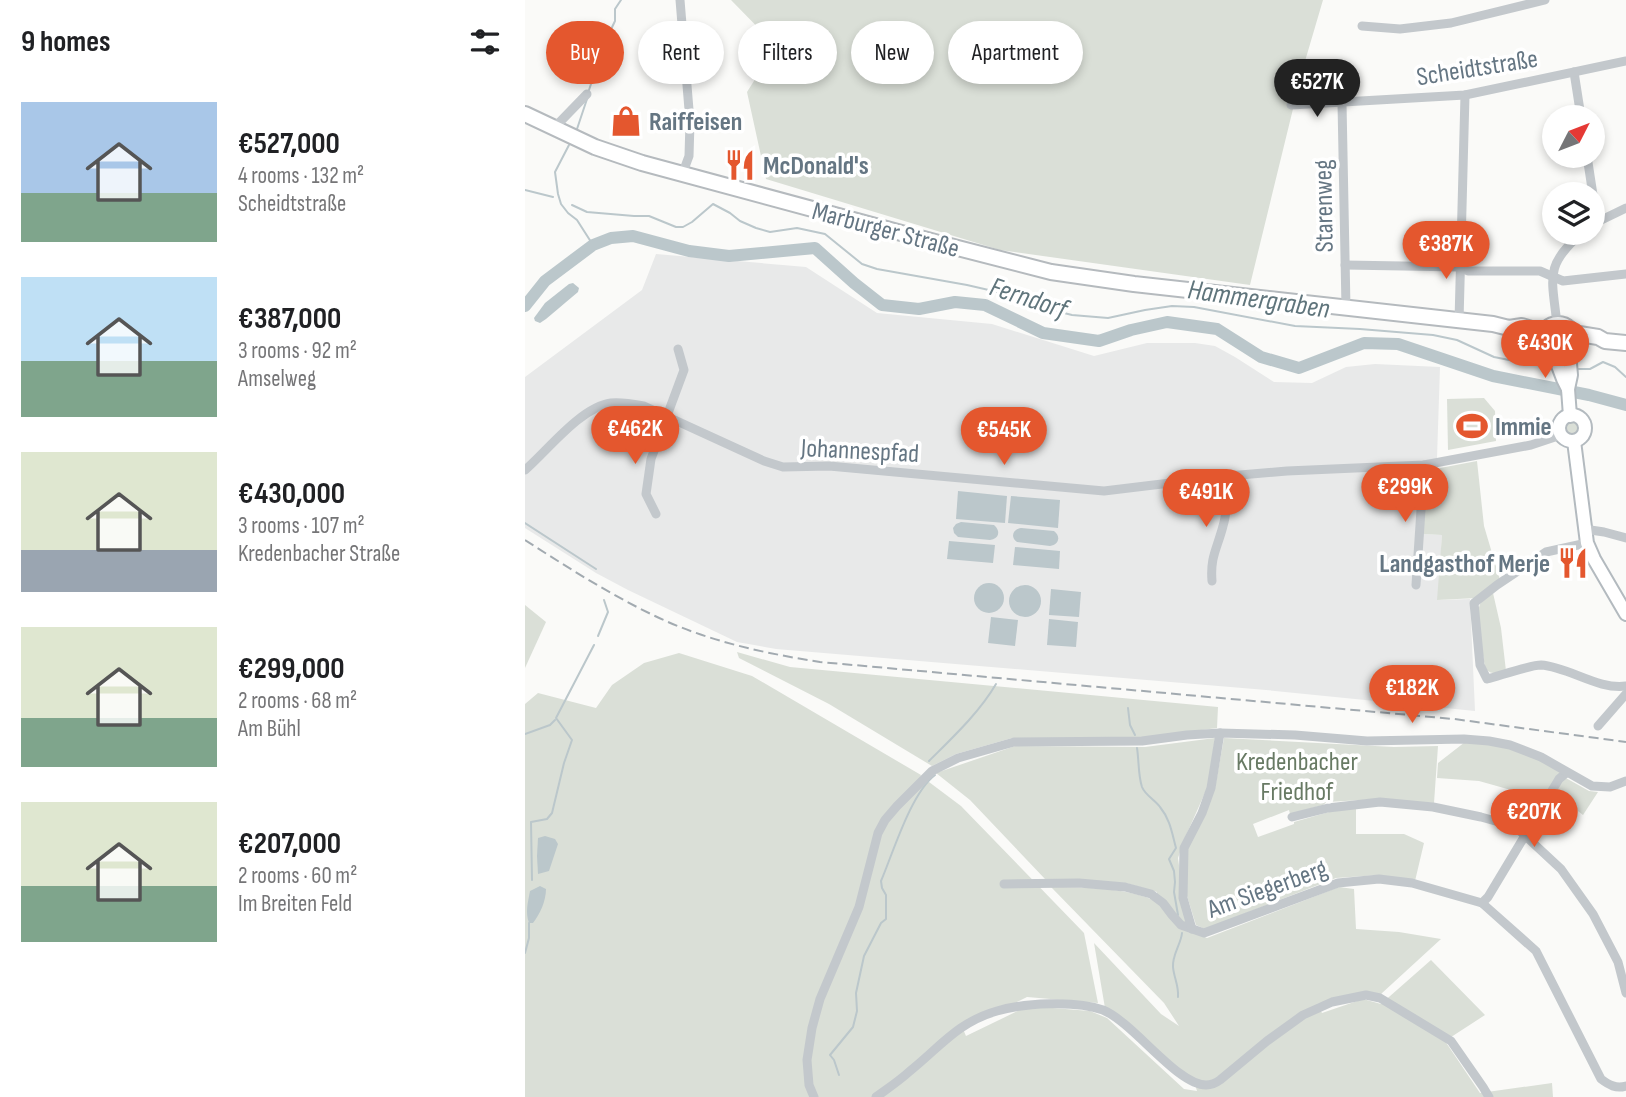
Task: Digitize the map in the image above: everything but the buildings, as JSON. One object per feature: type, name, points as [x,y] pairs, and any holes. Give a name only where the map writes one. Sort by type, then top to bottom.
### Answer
[{"type":"main road","name":"Marburger Straße","points":[[525,114],[595,147],[683,175],[1051,272],[1123,283],[1509,328],[1522,326],[1548,332]]},
{"type":"main road","points":[[1569,409],[1580,418],[1585,427],[1582,437],[1574,441],[1566,440],[1559,430],[1569,409],[1568,388],[1563,379],[1567,347],[1566,325],[1548,332],[1545,350],[1567,347],[1598,344],[1605,341],[1626,343]]},
{"type":"main road","points":[[1574,441],[1587,543],[1626,614]]},
{"type":"street","points":[[1362,26],[1400,29],[1451,23],[1545,0]]},
{"type":"street","points":[[681,1],[690,122],[689,156],[683,175]]},
{"type":"street","name":"Scheidtstraße","points":[[1291,105],[1465,95],[1626,61]]},
{"type":"street","points":[[1574,72],[1579,105]]},
{"type":"street","points":[[554,128],[587,94]]},
{"type":"street","points":[[1459,321],[1465,95]]},
{"type":"street","name":"Starenweg","points":[[1342,103],[1346,308]]},
{"type":"street","points":[[1605,218],[1626,208]]},
{"type":"street","points":[[1548,332],[1555,262],[1569,245]]},
{"type":"street","points":[[1345,265],[1459,267],[1468,271],[1540,271],[1563,281],[1626,274]]},
{"type":"street","points":[[656,514],[646,494],[651,459],[684,370],[678,349]]},
{"type":"street","name":"Johannespfad","points":[[525,470],[579,418],[594,408],[610,403],[628,402],[644,406],[764,461],[783,467],[829,466],[1104,491],[1287,471],[1424,465],[1531,445],[1561,435]]},
{"type":"street","points":[[1416,585],[1424,465]]},
{"type":"street","points":[[1212,581],[1211,565],[1227,505],[1227,476]]},
{"type":"street","points":[[1584,529],[1604,531],[1626,538]]},
{"type":"street","points":[[1587,543],[1546,552],[1511,574],[1474,603],[1480,665],[1487,679],[1539,665],[1577,674],[1595,682],[1626,686]]},
{"type":"street","points":[[1598,726],[1626,694]]},
{"type":"street","points":[[1192,929],[1184,898],[1184,848],[1211,788],[1220,733]]},
{"type":"street","points":[[814,1097],[809,1084],[807,1060],[812,1028],[820,999],[859,907],[878,833],[897,806],[932,771],[958,758],[1014,742],[1142,741],[1220,733],[1367,741],[1464,739],[1510,745],[1541,757],[1592,786],[1610,787],[1626,780]]},
{"type":"street","points":[[1482,904],[1559,779],[1566,773]]},
{"type":"street","points":[[1292,817],[1319,810],[1380,802],[1433,807],[1506,824],[1525,835],[1561,869],[1593,914],[1618,962],[1626,993]]},
{"type":"street","name":"Am Siegerberg","points":[[1004,884],[1079,883],[1125,887],[1151,894],[1163,903],[1181,925],[1204,933],[1338,883],[1379,879],[1412,883],[1482,904],[1535,951],[1601,1079],[1609,1086],[1626,1086]]},
{"type":"street","points":[[876,1097],[966,1023],[994,1011],[1016,1006],[1031,1003],[1090,1006],[1102,1010],[1128,1026],[1178,1072],[1195,1083],[1205,1085],[1220,1080],[1303,1015],[1332,1002],[1366,995],[1380,999],[1451,1041],[1489,1097]]},
{"type":"shaded area","points":[[656,254],[806,267],[877,313],[992,324],[1094,356],[1147,343],[1195,343],[1215,346],[1274,382],[1312,383],[1346,367],[1375,364],[1440,367],[1437,458],[1435,469],[1430,474],[1423,534],[1442,535],[1438,600],[1470,599],[1475,711],[1266,690],[776,649],[737,642],[596,573],[525,528],[525,377],[642,290]]},
{"type":"shaded area","points":[[573,283],[579,288],[578,292],[546,319],[540,323],[535,321],[534,318],[545,303]]},
{"type":"shaded area","points":[[958,491],[1007,496],[1005,523],[956,519]]},
{"type":"shaded area","points":[[1011,496],[1060,500],[1058,528],[1008,523]]},
{"type":"shaded area","points":[[961,522],[994,525],[998,534],[990,540],[958,537],[953,528]]},
{"type":"shaded area","points":[[1021,528],[1054,531],[1058,540],[1050,546],[1017,542],[1013,534]]},
{"type":"shaded area","points":[[949,541],[995,545],[993,563],[947,559]]},
{"type":"shaded area","points":[[1015,547],[1060,551],[1059,569],[1013,565]]},
{"type":"shaded area","points":[[989,583],[1000,587],[1004,598],[1000,609],[989,613],[978,609],[974,598],[978,587]]},
{"type":"shaded area","points":[[1025,585],[1036,590],[1041,601],[1036,612],[1025,617],[1014,612],[1009,601],[1014,590]]},
{"type":"shaded area","points":[[1051,589],[1081,592],[1079,617],[1049,615]]},
{"type":"shaded area","points":[[991,617],[1018,620],[1015,646],[988,643]]},
{"type":"shaded area","points":[[1049,619],[1078,622],[1076,647],[1047,645]]},
{"type":"shaded area","points":[[545,836],[555,839],[558,844],[549,871],[538,874],[538,838]]},
{"type":"shaded area","points":[[540,886],[546,889],[544,903],[533,923],[529,923],[527,911],[530,891]]},
{"type":"green space","points":[[731,0],[1323,0],[1303,68],[1250,285],[1000,250],[766,179],[747,92],[752,84],[837,84],[837,21],[752,21]]},
{"type":"green space","name":"Immie","points":[[1484,398],[1495,411],[1496,441],[1448,450],[1447,399]]},
{"type":"green space","points":[[1572,415],[1581,419],[1585,428],[1581,437],[1572,441],[1563,437],[1559,428],[1563,419]]},
{"type":"green space","points":[[1477,461],[1484,526],[1500,580],[1477,598],[1437,600],[1442,535],[1423,534],[1427,480],[1435,469]]},
{"type":"green space","points":[[1493,593],[1501,628],[1506,671],[1494,673],[1485,667],[1478,617],[1480,604]]},
{"type":"green space","points":[[525,605],[546,622],[525,668]]},
{"type":"green space","points":[[737,652],[790,667],[1218,707],[1217,728],[1142,738],[1012,738],[956,754],[932,766],[829,704],[739,658]]},
{"type":"green space","points":[[679,653],[752,676],[921,775],[915,789],[929,782],[961,806],[1084,933],[1098,1003],[1027,997],[963,1029],[966,1036],[1028,1006],[1090,1011],[1107,1018],[1184,1089],[1197,1091],[1194,1081],[1105,1008],[1094,943],[1161,1014],[1179,1026],[1164,1003],[1051,887],[1120,891],[1157,902],[1157,892],[1126,883],[1045,879],[970,800],[936,773],[1015,746],[1145,747],[1215,738],[1208,786],[1178,858],[1188,930],[1207,938],[1339,887],[1354,889],[1356,929],[1441,939],[1381,994],[1317,1004],[1322,1013],[1363,999],[1381,1004],[1431,960],[1485,1015],[1445,1041],[1480,1093],[1552,1083],[1553,1097],[525,1097],[525,704],[538,693],[596,708],[612,685],[644,663]]},
{"type":"green space","name":"Kredenbacher Friedhof","points":[[1224,738],[1394,747],[1438,746],[1434,803],[1380,799],[1327,802],[1290,814],[1289,810],[1253,824],[1258,837],[1294,822],[1356,808],[1356,834],[1404,834],[1424,843],[1415,881],[1379,875],[1336,878],[1205,929],[1196,925],[1187,896],[1187,849],[1215,788]]},
{"type":"green space","points":[[1465,742],[1491,742],[1540,759],[1562,772],[1542,806],[1511,790],[1479,781],[1437,778],[1438,763]]},
{"type":"green space","points":[[1564,777],[1589,791],[1598,792],[1583,815],[1554,792]]},
{"type":"waterway","points":[[589,90],[615,21],[615,9],[621,0]]},
{"type":"waterway","points":[[577,129],[587,99]]},
{"type":"waterway","points":[[569,145],[555,172],[558,194],[561,204],[577,220],[593,245]]},
{"type":"waterway","name":"Hammergraben","points":[[525,190],[553,197]]},
{"type":"waterway","name":"Hammergraben","points":[[572,205],[587,212],[649,216],[676,227],[683,227],[713,204],[740,221],[770,232],[797,228],[825,234],[862,264],[877,269],[1019,297],[1040,307],[1072,315],[1108,318],[1172,306],[1194,307],[1295,326],[1433,335],[1457,340],[1494,357],[1514,361],[1528,355],[1551,365]]},
{"type":"waterway","name":"Ferndorf","points":[[525,306],[545,281],[593,245],[611,238],[633,236],[689,251],[729,256],[815,248],[882,305],[919,309],[955,302],[985,305],[1043,333],[1099,341],[1167,322],[1217,329],[1261,357],[1299,368],[1364,343],[1398,344],[1493,376],[1626,405]]},
{"type":"waterway","name":"Hammergraben","points":[[1578,369],[1590,369],[1603,362],[1615,367],[1626,377]]},
{"type":"waterway","points":[[525,523],[596,569]]},
{"type":"waterway","points":[[598,636],[608,612],[604,600]]},
{"type":"waterway","points":[[532,880],[531,822],[547,819],[552,813],[572,740],[556,718],[594,645]]},
{"type":"waterway","points":[[929,761],[973,715],[996,684]]},
{"type":"waterway","points":[[1128,708],[1130,725],[1135,735]]},
{"type":"waterway","points":[[525,734],[550,725],[555,720]]},
{"type":"waterway","points":[[1137,748],[1142,787],[1166,816],[1176,848],[1169,859],[1174,871],[1178,915]]},
{"type":"waterway","points":[[839,1075],[830,1055],[853,1027],[857,1011],[856,993],[864,956],[881,923],[886,919],[886,895],[881,881],[918,795],[935,775]]},
{"type":"waterway","points":[[525,953],[529,923]]},
{"type":"waterway","points":[[1178,997],[1173,963],[1182,933]]},
{"type":"railway","points":[[525,540],[638,608],[675,625],[736,645],[820,662],[1454,719],[1626,742]]},
{"type":"place","name":"Raiffeisen","points":[[626,121]]},
{"type":"place","name":"McDonald's","points":[[740,165]]},
{"type":"place","name":"Immie","points":[[1472,426]]},
{"type":"place","name":"Landgasthof Merje","points":[[1573,563]]}]
